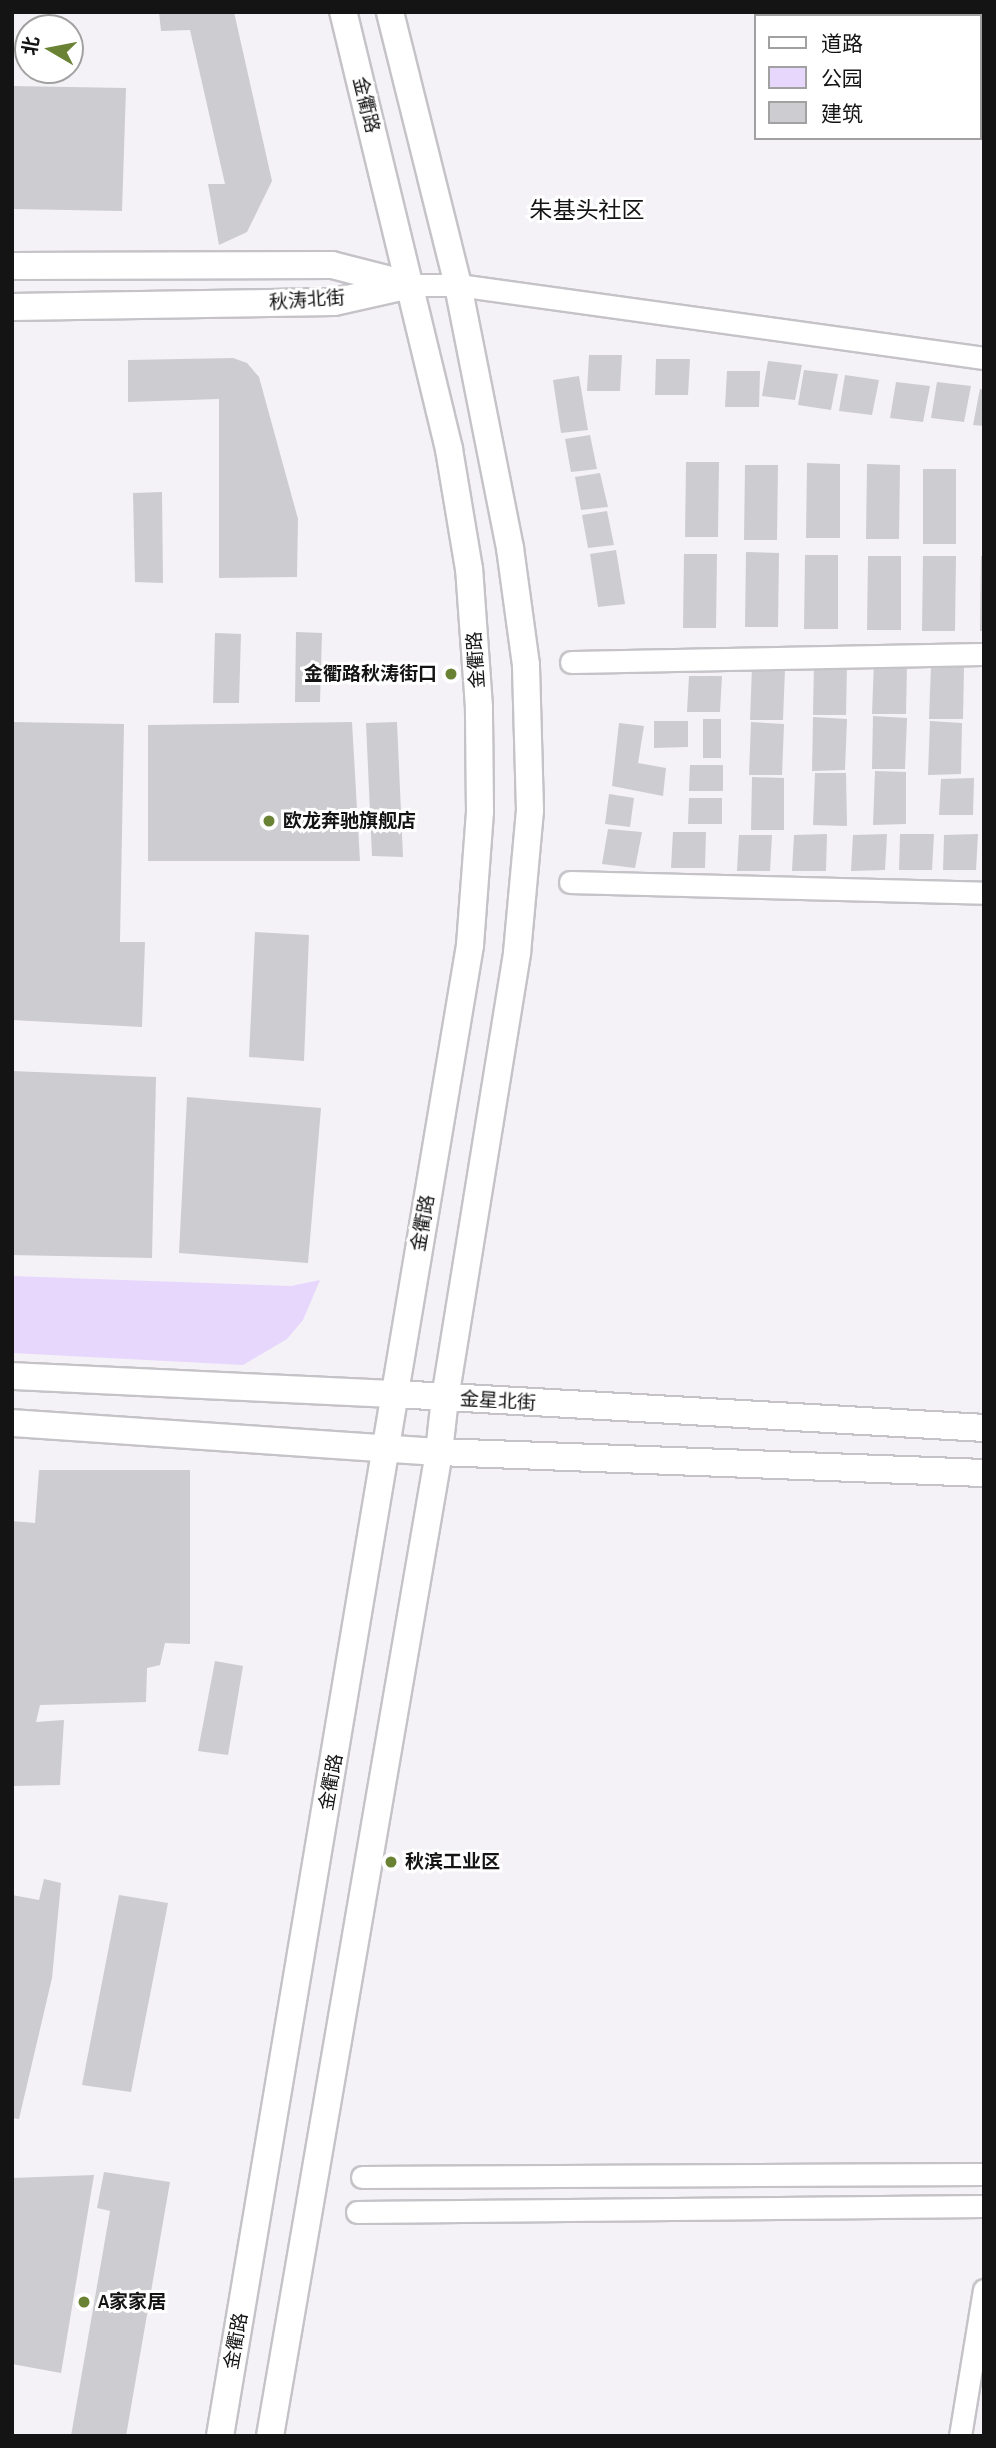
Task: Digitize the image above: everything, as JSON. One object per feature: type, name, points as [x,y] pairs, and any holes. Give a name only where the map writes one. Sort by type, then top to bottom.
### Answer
[{"type":"main road","name":"金衢路","points":[[220,2436],[388,1449],[470,945],[481,811],[479,707],[469,569],[449,449],[343,12]]},
{"type":"main road","points":[[270,2436],[439,1452],[445,1398],[517,953],[530,810],[526,665],[515,587],[458,285],[390,12]]},
{"type":"main road","name":"秋涛北街","points":[[12,266],[331,265],[410,285]]},
{"type":"main road","name":"秋涛北街","points":[[12,307],[334,302],[410,285]]},
{"type":"main road","name":"金星北街","points":[[12,1376],[395,1394],[984,1428]]},
{"type":"main road","points":[[12,1423],[439,1452],[984,1473]]},
{"type":"street","points":[[410,285],[458,285],[984,358]]},
{"type":"street","points":[[571,662],[984,654]]},
{"type":"street","points":[[570,882],[984,893]]},
{"type":"street","points":[[362,2177],[984,2174]]},
{"type":"street","points":[[356,2213],[984,2206]]},
{"type":"street","points":[[960,2436],[984,2290]]},
{"type":"green space","points":[[12,1276],[291,1286],[320,1280],[303,1320],[287,1339],[243,1365],[12,1353]]},
{"type":"building","points":[[159,12],[234,12],[272,181],[247,232],[219,245],[208,184],[225,184],[190,30],[161,31]]},
{"type":"building","points":[[12,86],[126,88],[122,211],[12,209]]},
{"type":"building","points":[[589,355],[622,355],[620,391],[587,391]]},
{"type":"building","points":[[233,358],[247,363],[259,377],[298,519],[297,577],[219,578],[219,399],[128,402],[128,360]]},
{"type":"building","points":[[656,359],[690,359],[688,395],[655,395]]},
{"type":"building","points":[[768,361],[802,365],[795,400],[762,396]]},
{"type":"building","points":[[804,370],[838,374],[831,410],[798,405]]},
{"type":"building","points":[[727,371],[760,371],[759,407],[725,407]]},
{"type":"building","points":[[845,375],[879,380],[872,415],[839,411]]},
{"type":"building","points":[[579,376],[588,430],[561,433],[553,380]]},
{"type":"building","points":[[896,382],[930,386],[923,422],[890,418]]},
{"type":"building","points":[[937,382],[971,386],[964,422],[931,418]]},
{"type":"building","points":[[980,389],[984,390],[984,426],[973,425]]},
{"type":"building","points":[[590,435],[597,469],[571,472],[565,439]]},
{"type":"building","points":[[686,462],[719,462],[718,537],[685,537]]},
{"type":"building","points":[[807,463],[840,464],[840,538],[806,538]]},
{"type":"building","points":[[867,464],[900,465],[899,539],[866,539]]},
{"type":"building","points":[[745,465],[778,465],[777,540],[744,540]]},
{"type":"building","points":[[923,469],[956,469],[956,544],[923,544]]},
{"type":"building","points":[[600,473],[608,507],[581,510],[575,477]]},
{"type":"building","points":[[162,492],[163,583],[135,582],[133,493]]},
{"type":"building","points":[[607,511],[614,545],[588,548],[582,515]]},
{"type":"building","points":[[616,550],[625,604],[598,607],[590,554]]},
{"type":"building","points":[[746,552],[779,553],[778,627],[745,627]]},
{"type":"building","points":[[684,554],[717,554],[716,628],[683,628]]},
{"type":"building","points":[[805,555],[838,555],[838,629],[804,629]]},
{"type":"building","points":[[868,556],[901,556],[901,630],[867,630]]},
{"type":"building","points":[[923,556],[956,556],[955,631],[922,631]]},
{"type":"building","points":[[981,556],[984,556],[984,631],[980,631]]},
{"type":"building","points":[[296,632],[322,633],[320,702],[295,702]]},
{"type":"building","points":[[215,633],[241,634],[239,703],[213,703]]},
{"type":"building","points":[[874,661],[907,663],[906,714],[872,714]]},
{"type":"building","points":[[814,662],[847,664],[846,715],[813,715]]},
{"type":"building","points":[[931,666],[964,667],[963,719],[929,719]]},
{"type":"building","points":[[752,667],[785,669],[783,720],[750,720]]},
{"type":"building","points":[[689,676],[722,676],[720,712],[687,712]]},
{"type":"building","points":[[873,716],[907,718],[905,769],[872,769]]},
{"type":"building","points":[[813,717],[847,719],[845,770],[812,771]]},
{"type":"building","points":[[703,719],[721,719],[721,758],[703,758]]},
{"type":"building","points":[[654,721],[688,721],[688,747],[654,748]]},
{"type":"building","points":[[930,721],[962,723],[961,774],[928,775]]},
{"type":"building","points":[[12,722],[124,724],[120,942],[145,942],[142,1027],[12,1020]]},
{"type":"building","points":[[352,722],[360,861],[148,861],[148,725]]},
{"type":"building","points":[[397,722],[403,857],[372,856],[366,723]]},
{"type":"building","points":[[751,722],[784,724],[782,775],[749,775]]},
{"type":"building","points":[[619,723],[644,726],[638,763],[666,768],[663,796],[612,786]]},
{"type":"building","points":[[690,765],[723,765],[723,791],[689,791]]},
{"type":"building","points":[[875,771],[906,772],[906,824],[873,825]]},
{"type":"building","points":[[815,773],[846,773],[847,826],[813,825]]},
{"type":"building","points":[[752,777],[784,778],[784,830],[751,830]]},
{"type":"building","points":[[974,778],[973,815],[939,815],[941,779]]},
{"type":"building","points":[[609,794],[634,798],[630,827],[605,824]]},
{"type":"building","points":[[689,798],[722,798],[722,824],[688,824]]},
{"type":"building","points":[[608,829],[642,832],[635,868],[602,864]]},
{"type":"building","points":[[673,832],[706,832],[705,868],[671,868]]},
{"type":"building","points":[[827,834],[826,871],[792,871],[794,835]]},
{"type":"building","points":[[887,834],[885,870],[851,871],[853,835]]},
{"type":"building","points":[[900,834],[934,834],[932,870],[899,870]]},
{"type":"building","points":[[978,834],[976,870],[943,870],[944,835]]},
{"type":"building","points":[[739,835],[772,835],[770,871],[737,871]]},
{"type":"building","points":[[255,932],[309,935],[304,1061],[249,1057]]},
{"type":"building","points":[[12,1071],[156,1077],[152,1258],[12,1255]]},
{"type":"building","points":[[187,1097],[321,1108],[308,1263],[179,1253]]},
{"type":"building","points":[[39,1470],[190,1470],[190,1644],[165,1643],[160,1665],[147,1668],[146,1702],[40,1705],[36,1722],[64,1720],[60,1785],[12,1786],[12,1521],[35,1523]]},
{"type":"building","points":[[215,1661],[243,1666],[228,1755],[198,1751]]},
{"type":"building","points":[[44,1879],[61,1883],[52,1978],[19,2119],[12,2118],[12,1895],[39,1900]]},
{"type":"building","points":[[119,1895],[168,1903],[131,2092],[82,2085]]},
{"type":"building","points":[[104,2172],[170,2182],[126,2436],[71,2436],[110,2211],[97,2208]]},
{"type":"building","points":[[94,2175],[61,2373],[12,2364],[12,2178]]},
{"type":"place","name":"金衢路秋涛街口","points":[[451,674]]},
{"type":"place","name":"欧龙奔驰旗舰店","points":[[269,821]]},
{"type":"place","name":"秋滨工业区","points":[[391,1862]]},
{"type":"place","name":"A家家居","points":[[84,2302]]},
{"type":"district","name":"朱基头社区","points":[[587,210]]}]
